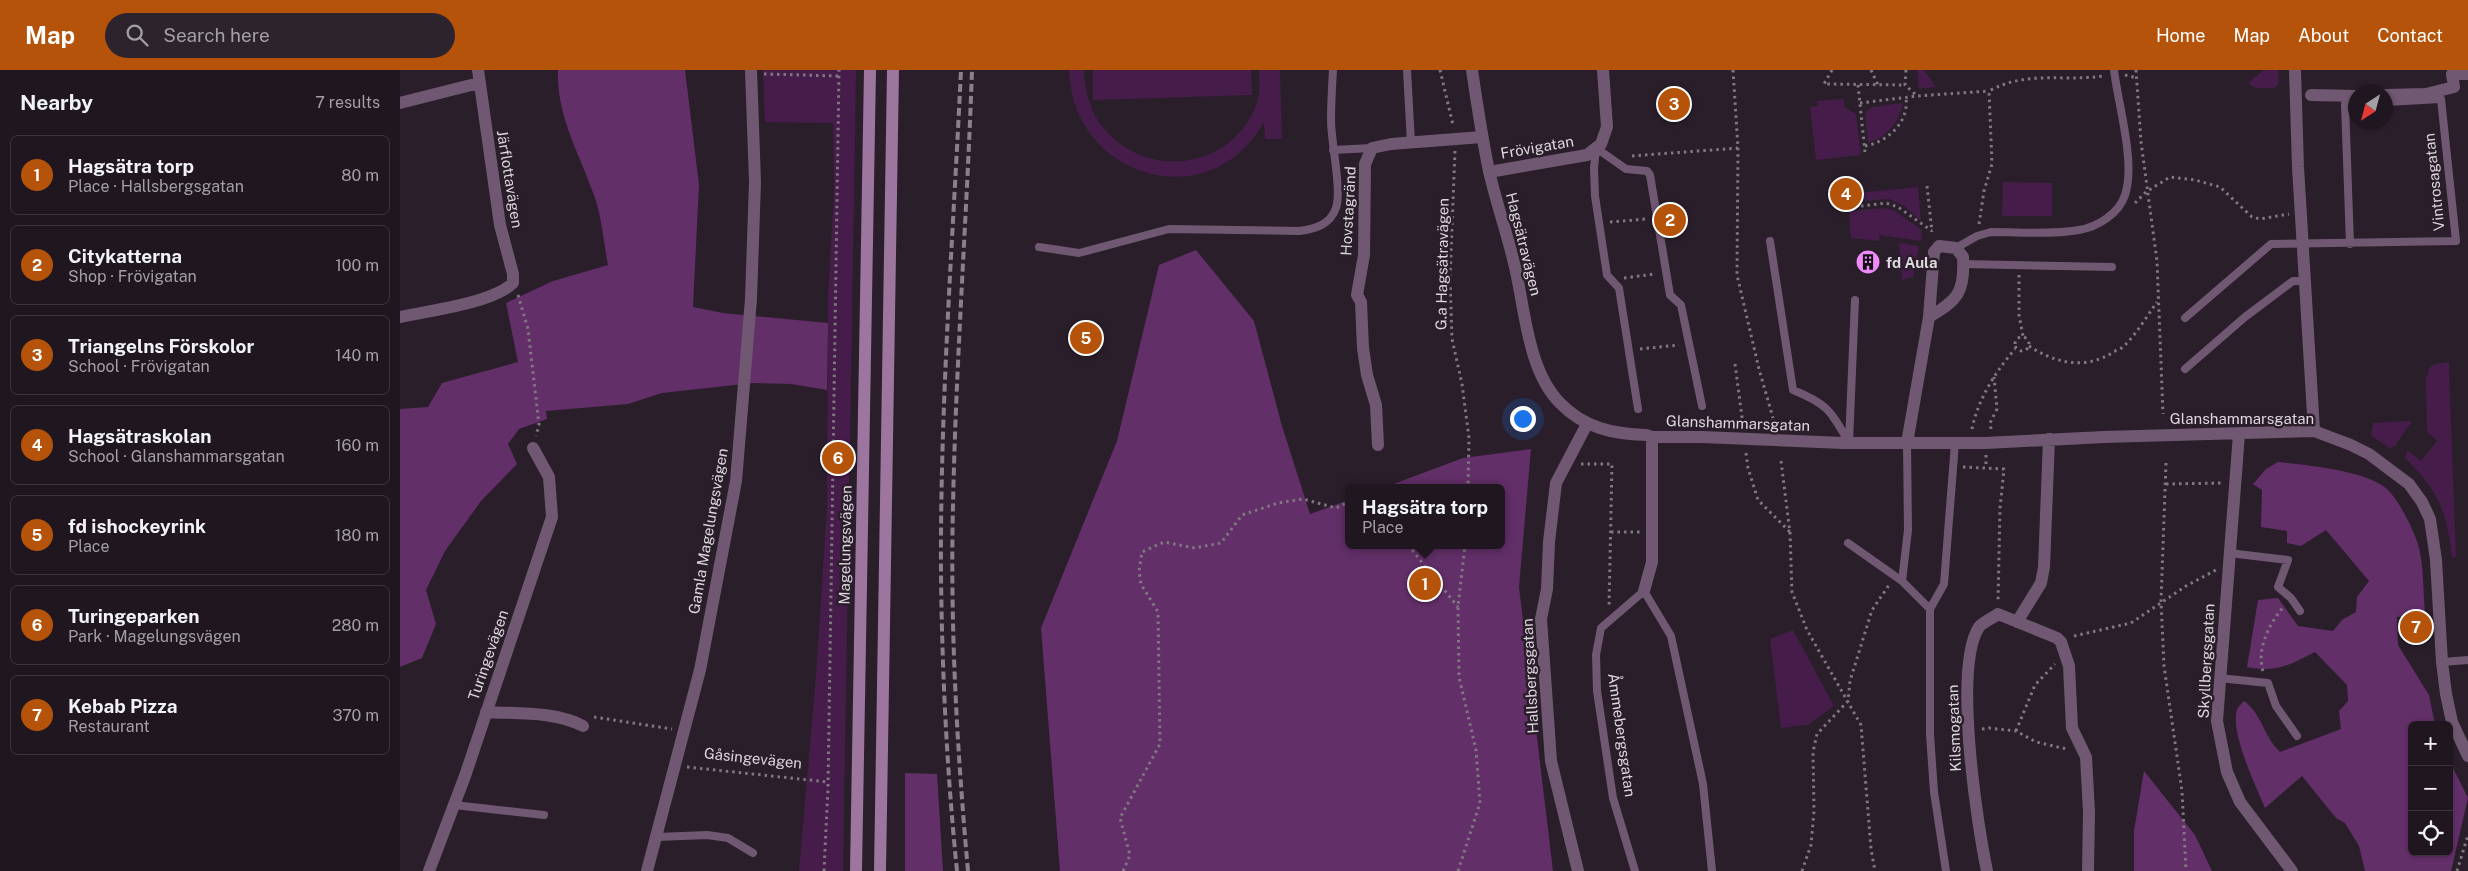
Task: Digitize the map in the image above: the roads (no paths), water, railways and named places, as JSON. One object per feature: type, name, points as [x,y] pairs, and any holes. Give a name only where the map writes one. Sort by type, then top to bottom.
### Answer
[{"type":"main road","name":"Magelungsvägen","points":[[856,871],[870,70]]},
{"type":"main road","points":[[880,871],[893,70]]},
{"type":"street","name":"Hagsätravägen","points":[[1472,70],[1489,172],[1514,264],[1528,332],[1540,373],[1548,388],[1559,403],[1572,414]]},
{"type":"street","name":"Frövigatan","points":[[1489,172],[1587,156],[1601,144],[1608,127],[1603,70]]},
{"type":"street","points":[[2295,70],[2302,245],[2306,281],[2314,432]]},
{"type":"street","name":"Gamla Magelungsvägen","points":[[647,871],[700,670],[736,482],[751,289],[754,182],[751,72]]},
{"type":"street","points":[[2454,87],[2452,74],[2468,74]]},
{"type":"street","points":[[400,103],[478,76]]},
{"type":"street","name":"Järflottavägen","points":[[400,317],[472,302],[509,287],[513,274],[500,226],[478,76]]},
{"type":"street","points":[[2393,95],[2426,94],[2454,87]]},
{"type":"street","points":[[2441,99],[2454,87]]},
{"type":"street","points":[[2311,95],[2348,96]]},
{"type":"street","name":"Hovstagränd","points":[[1378,445],[1376,405],[1367,375],[1363,348],[1361,302],[1356,295],[1364,255],[1365,164],[1372,148],[1482,137]]},
{"type":"street","points":[[1908,443],[1929,317],[1934,252],[1939,246],[1956,248],[1963,257],[1961,290],[1950,305],[1929,317]]},
{"type":"street","name":"Glanshammarsgatan","points":[[1572,414],[1587,424],[1606,431],[1646,434],[1652,437],[1908,443],[2314,432],[2351,445],[2369,454],[2408,484],[2422,502],[2430,518],[2436,560],[2442,662],[2452,722],[2468,756]]},
{"type":"street","name":"Hallsbergsgatan","points":[[1578,871],[1551,761],[1541,619],[1547,589],[1549,542],[1556,483],[1587,424]]},
{"type":"street","name":"Skyllbergsgatan","points":[[2239,434],[2217,721],[2227,772],[2240,802],[2292,871]]},
{"type":"street","points":[[1644,591],[1652,562],[1652,437]]},
{"type":"street","points":[[2049,439],[2044,567],[2041,583],[2017,622],[2057,638],[2069,666],[2072,728],[2086,757],[2088,871]]},
{"type":"street","name":"Turingevägen","points":[[429,871],[454,805],[552,517],[549,477],[533,448]]},
{"type":"street","name":"Kilsmogatan","points":[[1987,871],[1972,787],[1969,657],[1980,626],[1998,614],[2017,622]]},
{"type":"street","points":[[486,712],[555,717],[572,720],[582,726]]},
{"type":"lane","points":[[1038,247],[1079,253],[1169,229],[1299,231],[1314,229],[1327,222],[1336,208],[1331,120],[1333,70]]},
{"type":"lane","points":[[1407,70],[1411,143]]},
{"type":"lane","points":[[1956,248],[1977,236],[1991,232],[2081,230],[2098,224],[2115,212],[2126,195],[2128,165],[2114,72]]},
{"type":"lane","points":[[2393,102],[2441,99]]},
{"type":"lane","name":"Vintrosagatan","points":[[2185,318],[2271,244],[2302,245],[2456,241],[2441,99]]},
{"type":"lane","points":[[2348,104],[2345,104],[2350,244]]},
{"type":"lane","points":[[1333,150],[1372,148]]},
{"type":"lane","points":[[1638,409],[1619,288],[1607,275],[1599,223],[1594,168],[1596,148],[1626,169],[1647,171],[1650,175],[1670,295],[1681,305],[1702,406]]},
{"type":"lane","points":[[1770,241],[1793,390],[1812,398],[1831,412],[1849,443]]},
{"type":"lane","points":[[1963,264],[2112,267]]},
{"type":"lane","points":[[2185,369],[2245,317],[2292,281],[2306,281]]},
{"type":"lane","points":[[1849,443],[1855,300]]},
{"type":"lane","points":[[1946,871],[1934,792],[1930,734],[1930,609],[1944,584],[1955,442]]},
{"type":"lane","points":[[1902,581],[1908,530],[1908,443]]},
{"type":"lane","points":[[1848,543],[1902,581],[1930,609]]},
{"type":"lane","points":[[2229,553],[2288,560],[2278,587],[2291,598],[2300,611]]},
{"type":"lane","points":[[1644,591],[1671,636],[1704,784],[1712,871]]},
{"type":"lane","name":"Åmmebergsgatan","points":[[1635,871],[1613,798],[1597,691],[1596,655],[1601,628],[1644,591]]},
{"type":"lane","points":[[2442,662],[2468,660]]},
{"type":"lane","points":[[2219,678],[2268,683],[2276,706],[2297,736]]},
{"type":"lane","points":[[454,805],[544,815]]},
{"type":"lane","points":[[657,837],[707,835],[728,838],[752,853]]},
{"type":"railway","points":[[957,871],[950,797],[944,685],[941,510],[945,385],[961,70]]},
{"type":"railway","points":[[968,871],[955,688],[952,551],[954,451],[972,70]]},
{"type":"place","name":"Triangelns Förskolor","points":[[1674,104]]},
{"type":"place","name":"Hagsätraskolan","points":[[1846,194]]},
{"type":"place","name":"Citykatterna","points":[[1670,220]]},
{"type":"place","name":"fd Aula","points":[[1868,262]]},
{"type":"place","name":"fd ishockeyrink","points":[[1086,338]]},
{"type":"place","name":"Turingeparken","points":[[838,458]]},
{"type":"place","name":"Hagsätra torp","points":[[1425,584]]},
{"type":"place","name":"Kebab Pizza","points":[[2416,627]]}]
